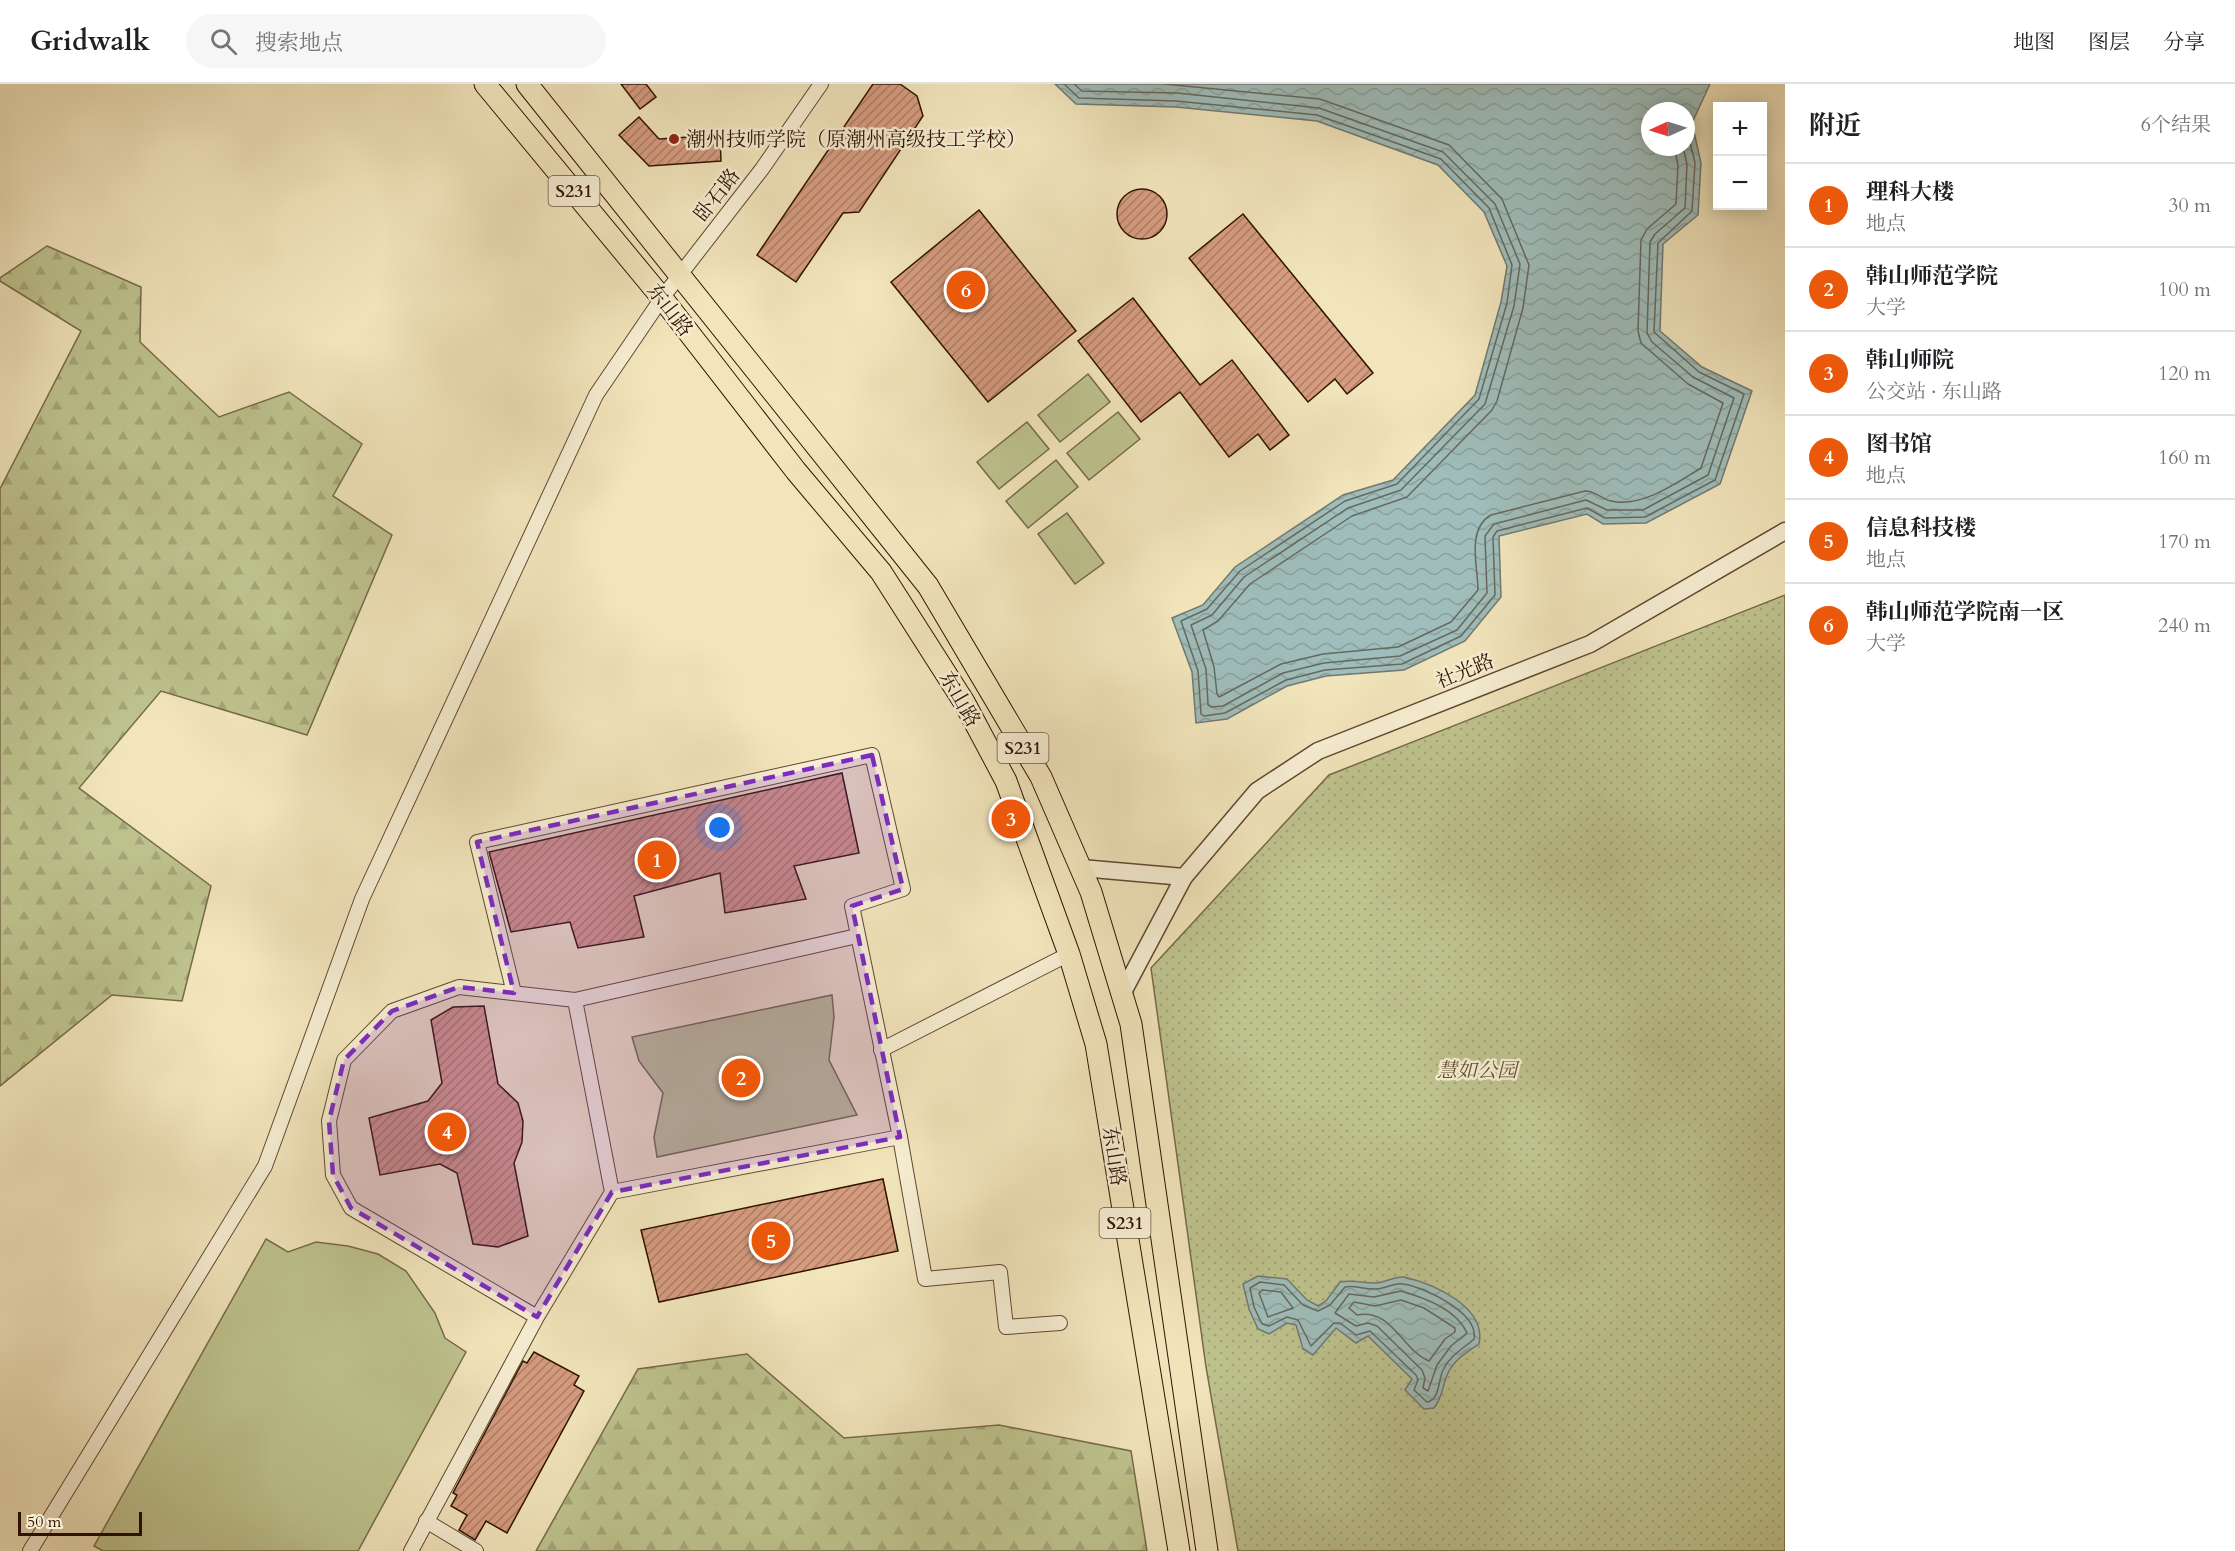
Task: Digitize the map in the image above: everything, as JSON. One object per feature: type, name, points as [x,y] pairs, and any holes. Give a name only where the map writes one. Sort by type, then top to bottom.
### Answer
[{"type":"main road","name":"东山路","points":[[485,84],[662,298],[796,471],[881,572],[964,702],[1005,781],[1069,954],[1096,1044],[1179,1551]]},
{"type":"main road","name":"东山路","points":[[527,84],[928,586],[1041,777],[1081,868],[1131,1024],[1207,1551]]},
{"type":"street","name":"卧石路","points":[[30,1551],[265,1166],[362,898],[596,395],[662,298],[762,169],[821,84]]},
{"type":"street","name":"社光路","points":[[1122,994],[1184,877],[1257,790],[1318,752],[1590,644],[1785,531]]},
{"type":"street","points":[[514,993],[477,842],[872,755],[903,889],[852,906],[900,1137],[925,1279],[1000,1272],[1006,1327],[1060,1323]]},
{"type":"street","points":[[1081,868],[1184,877]]},
{"type":"street","points":[[537,1317],[351,1208],[333,1175],[328,1121],[344,1060],[392,1011],[459,987],[575,1000],[857,936]]},
{"type":"street","points":[[881,1050],[1069,954]]},
{"type":"street","points":[[411,1551],[537,1317],[612,1191],[575,1000]]},
{"type":"street","points":[[612,1191],[900,1137]]},
{"type":"street","points":[[426,1521],[476,1551]]},
{"type":"highlighted area","points":[[872,755],[903,889],[852,906],[900,1137],[612,1192],[537,1317],[351,1208],[333,1175],[329,1121],[344,1060],[392,1011],[459,987],[514,993],[477,842]]},
{"type":"green space","points":[[47,246],[141,287],[140,342],[219,417],[289,392],[362,444],[333,496],[392,535],[307,735],[161,691],[79,788],[211,886],[182,1001],[112,995],[0,1086],[0,489],[81,331],[0,281],[0,278]]},
{"type":"green space","points":[[1088,374],[1110,402],[1060,442],[1038,415]]},
{"type":"green space","points":[[1118,412],[1140,439],[1089,480],[1067,453]]},
{"type":"green space","points":[[1027,422],[1049,449],[999,489],[977,462]]},
{"type":"green space","points":[[1056,460],[1078,487],[1028,528],[1006,501]]},
{"type":"green space","points":[[1067,513],[1104,563],[1075,584],[1038,534]]},
{"type":"green space","name":"慧如公园","points":[[1785,595],[1785,1551],[1238,1551],[1206,1367],[1151,968],[1329,775]]},
{"type":"green space","points":[[832,995],[834,1017],[829,1060],[857,1115],[657,1157],[654,1137],[663,1093],[639,1061],[632,1037]]},
{"type":"green space","points":[[266,1239],[288,1252],[316,1242],[348,1246],[378,1254],[406,1271],[435,1313],[445,1338],[466,1352],[358,1551],[103,1551],[94,1546]]},
{"type":"green space","points":[[747,1354],[844,1438],[999,1425],[1131,1451],[1147,1551],[536,1551],[638,1369]]},
{"type":"water","points":[[1055,84],[1710,84],[1695,116],[1695,102],[1641,102],[1641,156],[1695,156],[1695,136],[1701,163],[1698,215],[1663,244],[1660,331],[1702,367],[1752,391],[1720,484],[1646,523],[1603,524],[1587,514],[1499,536],[1501,597],[1465,641],[1404,670],[1326,676],[1287,686],[1227,719],[1196,723],[1192,672],[1172,618],[1203,605],[1235,567],[1343,495],[1393,480],[1475,395],[1501,302],[1507,266],[1484,212],[1438,165],[1317,121],[1176,107],[1076,104]]},
{"type":"water","points":[[1258,1276],[1287,1279],[1307,1300],[1318,1306],[1326,1301],[1340,1282],[1377,1283],[1401,1277],[1416,1280],[1456,1299],[1467,1308],[1475,1319],[1479,1331],[1479,1344],[1462,1356],[1451,1368],[1434,1408],[1424,1409],[1405,1390],[1412,1379],[1368,1336],[1356,1343],[1336,1328],[1313,1355],[1303,1349],[1296,1325],[1287,1323],[1269,1334],[1258,1329],[1249,1309],[1243,1284]]},
{"type":"building","points":[[621,84],[646,84],[656,97],[640,109]]},
{"type":"building","points":[[873,84],[900,84],[917,96],[923,116],[859,212],[843,213],[796,282],[757,255]]},
{"type":"building","points":[[639,117],[659,139],[720,135],[721,161],[649,166],[619,135]]},
{"type":"building","points":[[1137,189],[1147,189],[1160,196],[1167,209],[1167,219],[1160,232],[1147,239],[1137,239],[1128,235],[1121,228],[1117,219],[1117,209],[1121,200],[1128,193]]},
{"type":"building","points":[[979,210],[1076,331],[988,402],[891,282]]},
{"type":"building","points":[[1243,214],[1373,373],[1347,394],[1335,379],[1308,402],[1189,258]]},
{"type":"building","points":[[1133,298],[1200,385],[1232,360],[1289,435],[1270,450],[1258,434],[1229,457],[1180,392],[1141,422],[1078,341]]},
{"type":"building","points":[[842,773],[859,853],[794,866],[806,899],[725,913],[720,873],[634,896],[644,937],[578,948],[570,922],[511,932],[489,852]]},
{"type":"building","points":[[484,1006],[498,1084],[518,1103],[523,1121],[522,1142],[514,1163],[528,1236],[498,1247],[473,1244],[457,1173],[440,1164],[380,1175],[369,1118],[428,1101],[442,1083],[431,1020],[453,1007]]},
{"type":"building","points":[[883,1179],[898,1251],[659,1302],[641,1230]]},
{"type":"building","points":[[534,1352],[579,1376],[574,1385],[584,1391],[507,1533],[486,1521],[475,1540],[459,1530],[467,1515],[451,1506],[457,1495],[453,1493],[523,1361],[527,1363]]},
{"type":"place","name":"潮州技师学院（原潮州高级技工学校）","points":[[674,139]]},
{"type":"place","name":"韩山师范学院南一区","points":[[966,290]]},
{"type":"place","name":"韩山师院","points":[[1011,819]]},
{"type":"place","name":"理科大楼","points":[[657,860]]},
{"type":"place","name":"韩山师范学院","points":[[741,1078]]},
{"type":"place","name":"图书馆","points":[[447,1132]]},
{"type":"place","name":"信息科技楼","points":[[771,1241]]}]
